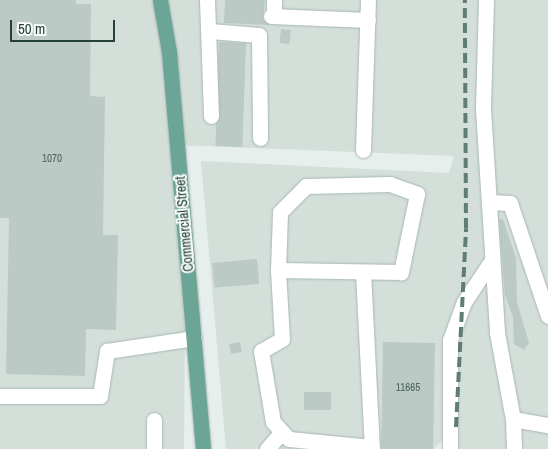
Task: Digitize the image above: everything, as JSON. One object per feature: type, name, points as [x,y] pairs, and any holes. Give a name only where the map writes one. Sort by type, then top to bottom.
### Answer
[{"type":"main road","name":"Commercial Street","points":[[160,0],[170,52],[203,449]]},
{"type":"lane","points":[[207,0],[210,31],[211,116]]},
{"type":"lane","points":[[274,0],[273,16],[368,20]]},
{"type":"lane","points":[[363,150],[368,0]]},
{"type":"lane","points":[[486,0],[483,109],[492,260],[497,333],[513,419],[514,449]]},
{"type":"lane","points":[[210,31],[259,35],[260,138]]},
{"type":"lane","points":[[278,270],[401,272],[409,252],[417,194],[390,184],[306,186],[280,212],[278,270],[282,339],[262,351],[273,422],[289,439],[372,448],[363,272]]},
{"type":"lane","points":[[489,202],[510,203],[548,316]]},
{"type":"lane","points":[[450,449],[450,340],[464,302],[492,260]]},
{"type":"lane","points":[[0,396],[100,396],[107,351],[194,338]]},
{"type":"lane","points":[[513,419],[548,425]]},
{"type":"lane","points":[[154,420],[154,449]]},
{"type":"lane","points":[[267,449],[282,432]]},
{"type":"shaded area","points":[[0,0],[548,0],[548,449],[457,449],[444,438],[434,449],[226,449],[201,161],[449,173],[454,156],[177,145],[173,158],[185,333],[184,449],[0,449]]},
{"type":"building","points":[[0,0],[76,0],[76,4],[91,4],[90,96],[105,97],[103,235],[118,235],[116,330],[86,329],[85,376],[6,374],[9,218],[0,218]]},
{"type":"building","points":[[225,0],[265,0],[263,20],[271,25],[224,23]]},
{"type":"building","points":[[281,29],[291,30],[289,44],[280,43]]},
{"type":"building","points":[[219,42],[246,43],[242,147],[215,146]]},
{"type":"building","points":[[503,219],[516,258],[517,302],[529,343],[524,350],[514,344],[513,317],[505,295],[499,220]]},
{"type":"building","points":[[257,259],[259,284],[214,288],[212,263]]},
{"type":"building","points":[[240,342],[242,352],[231,354],[229,344]]},
{"type":"building","points":[[383,342],[435,343],[433,449],[381,449]]},
{"type":"building","points":[[304,392],[331,392],[331,410],[304,410]]},
{"type":"railway","points":[[456,427],[466,228],[465,0]]}]
